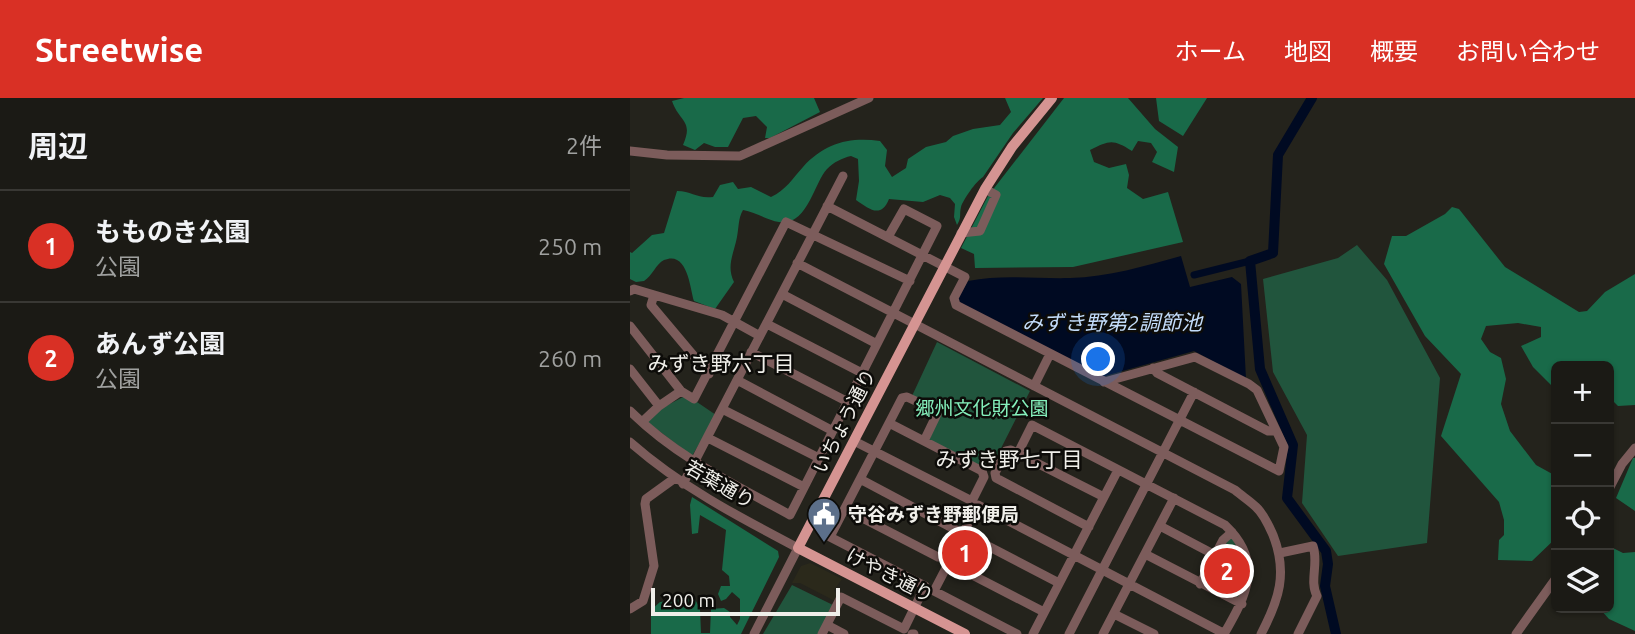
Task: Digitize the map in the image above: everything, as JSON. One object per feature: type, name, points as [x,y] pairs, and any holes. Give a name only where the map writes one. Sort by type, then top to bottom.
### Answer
[{"type":"main road","name":"いちょう通り","points":[[798,548],[985,189],[1012,147],[1052,98]]},
{"type":"main road","name":"けやき通り","points":[[798,548],[965,634]]},
{"type":"street","points":[[630,151],[667,155],[740,156],[869,98]]},
{"type":"street","points":[[630,609],[643,601],[654,566],[646,499],[679,481],[694,463],[843,176]]},
{"type":"street","points":[[827,206],[965,277],[954,298],[956,305],[1050,354],[1179,421],[1279,471],[1284,447],[1257,390],[1249,384],[1195,357],[1104,382]]},
{"type":"street","points":[[630,411],[694,463],[790,514],[937,226],[904,209],[888,237]]},
{"type":"street","points":[[630,326],[681,391],[694,399],[786,222],[910,281]]},
{"type":"street","points":[[797,263],[1235,490],[1258,509],[1270,527],[1280,553],[1281,577],[1276,600],[1261,634]]},
{"type":"street","points":[[630,291],[634,289],[722,315],[761,336]]},
{"type":"street","points":[[782,294],[877,344]]},
{"type":"street","points":[[654,295],[651,305],[709,374]]},
{"type":"street","points":[[767,324],[862,373]]},
{"type":"street","points":[[751,352],[848,402]]},
{"type":"street","points":[[1034,386],[1050,354]]},
{"type":"street","points":[[1153,368],[1157,373],[1268,431],[1276,432]]},
{"type":"street","points":[[630,369],[659,406]]},
{"type":"street","points":[[737,380],[833,431]]},
{"type":"street","points":[[642,422],[681,391]]},
{"type":"street","points":[[1069,634],[1194,392]]},
{"type":"street","points":[[844,634],[824,629],[841,597],[904,629],[925,586],[830,537],[902,398],[907,397],[935,410],[937,414],[924,441]]},
{"type":"street","points":[[722,409],[819,458]]},
{"type":"street","points":[[854,440],[972,501],[984,473],[889,423]]},
{"type":"street","points":[[1018,453],[1032,425],[1225,525],[1238,538],[1248,566],[1249,581],[1242,604],[1225,634],[978,505],[963,533],[1059,583]]},
{"type":"street","points":[[708,438],[804,487]]},
{"type":"street","name":"若葉通り","points":[[630,443],[679,481],[724,509],[798,548]]},
{"type":"street","points":[[1610,487],[1622,464],[1635,448]]},
{"type":"street","points":[[1089,527],[996,478],[995,473],[1006,451],[1018,453],[1104,498]]},
{"type":"street","points":[[1033,634],[1118,470]]},
{"type":"street","points":[[845,509],[938,557],[943,556],[956,530],[860,479]]},
{"type":"street","points":[[1103,634],[1174,498]]},
{"type":"street","points":[[1160,526],[1215,555]]},
{"type":"street","points":[[1200,584],[1223,540],[1232,532]]},
{"type":"street","points":[[1280,553],[1313,546],[1317,556],[1314,589],[1317,596],[1298,634]]},
{"type":"street","name":"いちょう通り","points":[[754,634],[798,548]]},
{"type":"street","points":[[1145,554],[1242,604]]},
{"type":"street","points":[[1017,634],[934,591],[947,566],[951,565],[1044,612]]},
{"type":"street","points":[[1517,634],[1551,585]]},
{"type":"street","points":[[1114,614],[1154,634]]},
{"type":"shaded area","points":[[810,563],[842,579],[834,590],[837,596],[835,601],[800,583],[792,583],[801,566]]},
{"type":"green space","points":[[684,98],[814,98],[820,112],[770,138],[765,138],[767,127],[756,116],[743,118],[728,147],[715,147],[704,143],[695,150],[683,145],[686,126],[672,101]]},
{"type":"green space","points":[[1005,98],[1043,98],[967,195],[957,225],[954,217],[955,204],[950,198],[940,195],[923,202],[889,199],[882,209],[878,210],[856,200],[858,159],[851,156],[827,169],[809,203],[789,222],[770,220],[743,210],[731,265],[734,282],[715,309],[694,301],[687,272],[678,260],[664,260],[644,281],[636,282],[630,279],[630,252],[652,235],[664,233],[677,191],[713,197],[720,185],[733,182],[738,189],[751,187],[771,197],[785,188],[820,152],[838,144],[858,140],[880,141],[887,150],[885,166],[892,177],[906,168],[908,159],[926,147],[946,142],[953,136],[973,129],[1000,125],[1011,112]]},
{"type":"green space","points":[[1064,98],[1128,98],[1155,129],[1178,147],[1174,172],[1152,162],[1157,152],[1151,143],[1138,141],[1132,151],[1111,142],[1090,150],[1094,162],[1109,168],[1126,164],[1129,175],[1127,188],[1143,199],[1168,192],[1183,242],[1073,267],[975,268],[974,254],[961,248],[988,196]]},
{"type":"green space","points":[[1156,98],[1207,98],[1183,136],[1159,121]]},
{"type":"green space","points":[[1452,207],[1459,209],[1505,267],[1579,312],[1587,311],[1605,292],[1635,274],[1635,405],[1618,406],[1614,402],[1614,361],[1551,361],[1551,385],[1533,367],[1521,346],[1541,337],[1541,327],[1518,323],[1486,326],[1481,339],[1490,352],[1501,358],[1506,379],[1501,404],[1510,431],[1536,465],[1551,473],[1551,543],[1532,561],[1498,560],[1499,540],[1504,535],[1504,520],[1499,502],[1441,436],[1461,374],[1425,336],[1384,264],[1392,236],[1406,236],[1445,214]]},
{"type":"green space","points":[[1357,245],[1387,280],[1440,378],[1427,543],[1338,556],[1302,503],[1307,435],[1273,372],[1263,279],[1338,258]]},
{"type":"green space","name":"郷州文化財公園","points":[[937,342],[1030,391],[991,468],[985,469],[929,441],[941,410],[912,396]]},
{"type":"green space","points":[[683,397],[694,400],[716,415],[692,456],[646,421],[662,408]]},
{"type":"green space","points":[[1635,458],[1635,511],[1616,498]]},
{"type":"green space","points":[[692,497],[778,551],[779,557],[741,634],[651,634],[651,610],[660,602],[694,597],[700,609],[701,633],[710,633],[711,609],[724,608],[730,612],[730,617],[737,625],[740,619],[740,599],[732,592],[721,601],[718,594],[721,586],[730,586],[729,576],[722,570],[726,530],[700,515],[698,533],[692,534]]},
{"type":"green space","points":[[961,535],[982,546],[969,571],[949,560]]},
{"type":"green space","points":[[1231,536],[1245,563],[1241,599],[1205,583],[1225,541]]},
{"type":"green space","points":[[1614,548],[1623,553],[1635,552],[1635,631],[1609,619],[1604,613],[1614,613]]},
{"type":"green space","points":[[792,585],[833,605],[818,634],[763,634]]},
{"type":"water","name":"みずき野第2調節池","points":[[1181,256],[1190,287],[1232,277],[1241,284],[1246,379],[1194,351],[1101,377],[960,303],[958,299],[968,281],[1098,276]]},
{"type":"waterway","points":[[1312,98],[1278,155],[1273,253],[1250,261],[1260,369],[1293,445],[1287,498],[1326,551],[1328,564],[1325,586],[1336,634]]},
{"type":"waterway","points":[[1194,275],[1250,261]]},
{"type":"place","name":"守谷みずき野郵便局","points":[[824,544]]},
{"type":"place","name":"もものき公園","points":[[965,553]]},
{"type":"place","name":"あんず公園","points":[[1227,571]]},
{"type":"district","name":"みずき野六丁目","points":[[721,364]]},
{"type":"district","name":"みずき野七丁目","points":[[1009,460]]}]
